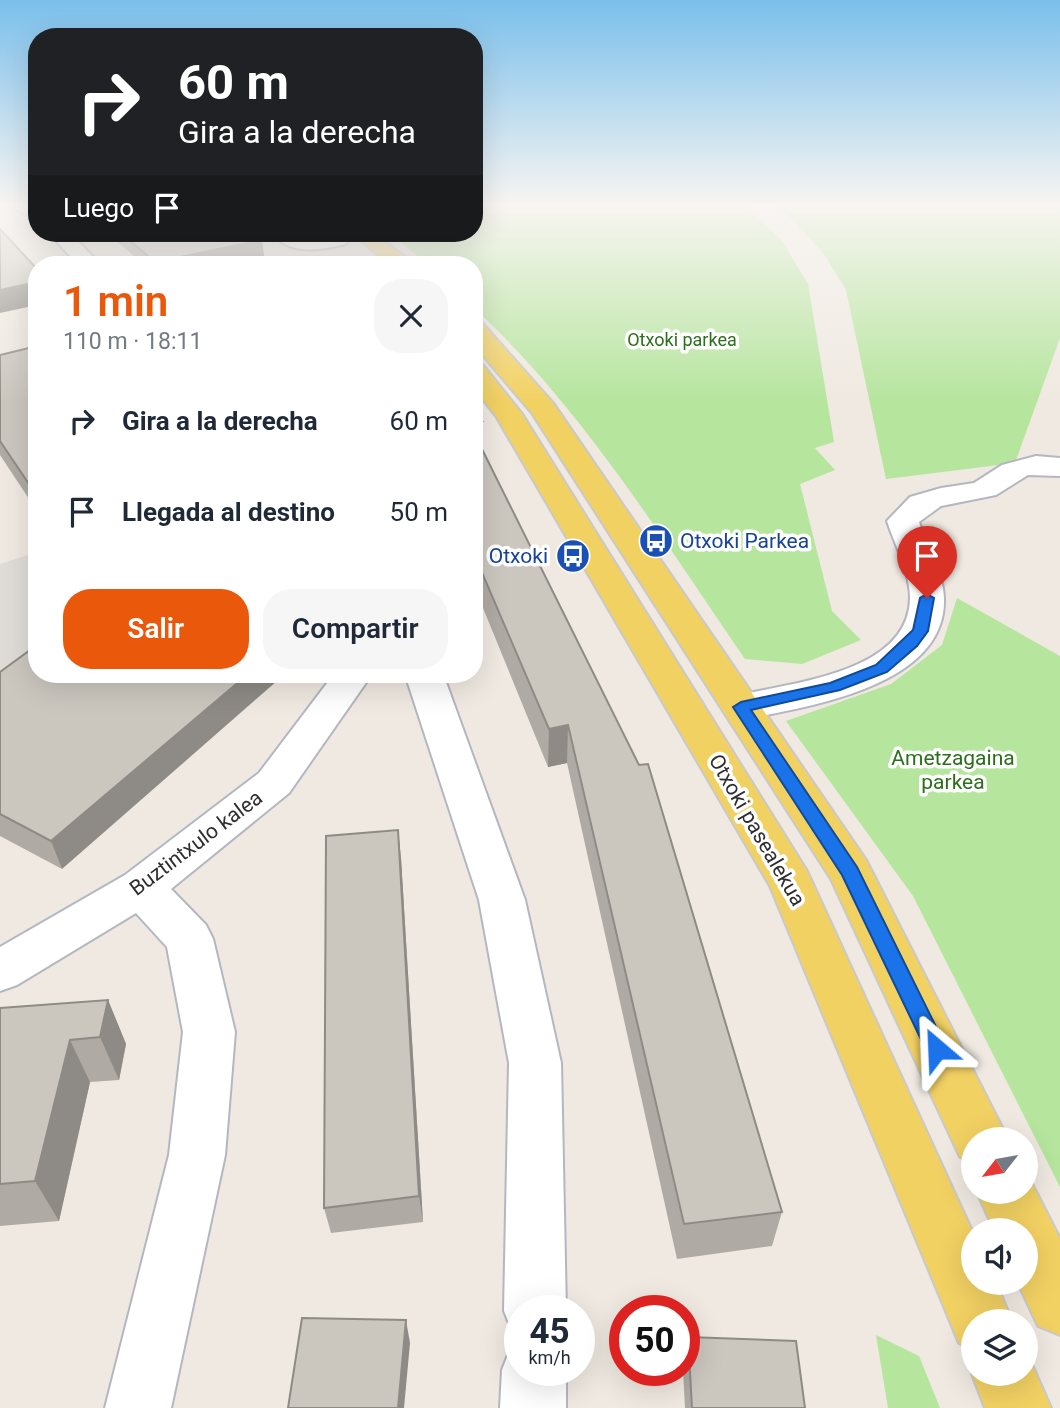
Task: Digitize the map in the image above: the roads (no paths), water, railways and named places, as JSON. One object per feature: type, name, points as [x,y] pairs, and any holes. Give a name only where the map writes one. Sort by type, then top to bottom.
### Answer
[{"type":"main road","points":[[483,339],[543,409],[850,872],[974,1127]]},
{"type":"main road","name":"Otxoki pasealekua","points":[[483,382],[508,414],[791,883],[976,1309]]},
{"type":"main road","points":[[1038,1258],[1060,1304]]},
{"type":"main road","points":[[1009,1386],[1018,1408]]},
{"type":"street","points":[[741,707],[834,687],[881,668],[911,643],[921,631],[927,598],[903,521],[914,506],[944,496],[986,489],[1013,470],[1046,464],[1060,467]]},
{"type":"street","name":"Buztintxulo kalea","points":[[0,971],[141,888],[274,783],[346,683]]},
{"type":"street","points":[[427,683],[502,900],[535,1063],[535,1295]]},
{"type":"street","points":[[138,1408],[197,1154],[209,1032],[189,939],[141,888]]},
{"type":"street","points":[[533,1408],[534,1386]]},
{"type":"place","name":"Otxoki Parkea","points":[[656,541]]},
{"type":"place","name":"Otxoki","points":[[573,556]]},
{"type":"park label","name":"Otxoki parkea","points":[[682,339]]},
{"type":"park label","name":"Ametzagaina parkea","points":[[953,770]]}]
